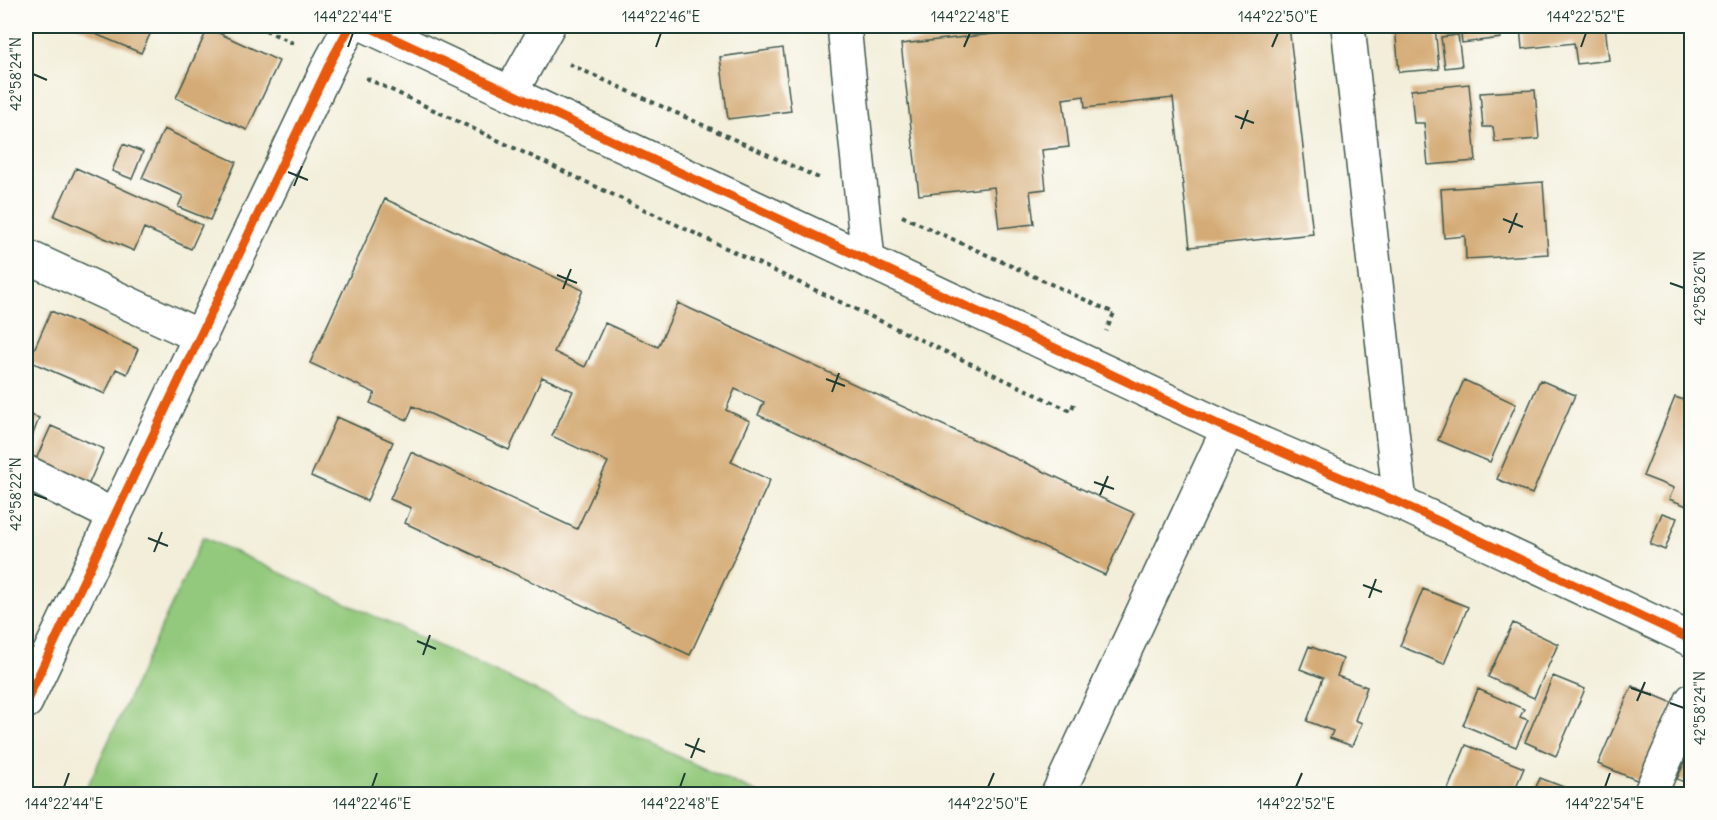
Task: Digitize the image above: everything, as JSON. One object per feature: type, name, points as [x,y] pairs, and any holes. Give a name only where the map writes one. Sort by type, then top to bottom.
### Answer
[{"type":"street","points":[[26,702],[37,649],[115,516],[331,61],[350,26]]},
{"type":"street","points":[[367,26],[1228,429],[1400,503],[1692,640]]},
{"type":"street","points":[[511,92],[548,26]]},
{"type":"street","points":[[844,26],[868,260]]},
{"type":"street","points":[[1347,26],[1400,503]]},
{"type":"street","points":[[26,256],[201,337]]},
{"type":"street","points":[[1058,795],[1228,429]]},
{"type":"street","points":[[26,472],[115,516]]},
{"type":"street","points":[[1650,795],[1692,700]]},
{"type":"green space","points":[[203,537],[759,794],[84,794]]},
{"type":"building","points":[[76,26],[154,26],[141,53]]},
{"type":"building","points":[[1066,26],[1289,26],[1313,234],[1190,247],[1173,98],[1085,108],[1084,96],[1063,99],[1069,147],[1042,150],[1046,189],[1030,191],[1034,224],[999,228],[994,187],[919,195],[901,44]]},
{"type":"building","points":[[1395,26],[1435,26],[1439,69],[1399,72]]},
{"type":"building","points":[[1460,26],[1499,26],[1501,38],[1462,43]]},
{"type":"building","points":[[1520,26],[1605,26],[1609,60],[1577,64],[1574,43],[1522,49]]},
{"type":"building","points":[[208,28],[279,61],[247,130],[176,98]]},
{"type":"building","points":[[1458,35],[1462,66],[1445,68],[1441,37]]},
{"type":"building","points":[[783,48],[791,111],[728,119],[720,57]]},
{"type":"building","points":[[1469,84],[1476,161],[1428,165],[1424,123],[1414,123],[1411,90]]},
{"type":"building","points":[[1535,90],[1539,139],[1495,142],[1493,127],[1483,127],[1480,93]]},
{"type":"building","points":[[164,129],[236,162],[210,220],[178,207],[183,196],[142,178]]},
{"type":"building","points":[[123,144],[143,152],[132,179],[112,171]]},
{"type":"building","points":[[76,168],[202,225],[191,249],[144,228],[134,251],[54,216]]},
{"type":"building","points":[[1543,182],[1548,254],[1466,259],[1465,236],[1444,238],[1441,189]]},
{"type":"building","points":[[385,199],[583,290],[554,352],[585,367],[605,323],[658,347],[678,303],[1134,513],[1105,575],[758,415],[764,402],[735,389],[726,410],[750,421],[731,462],[770,480],[690,655],[405,523],[411,508],[390,499],[411,452],[577,529],[608,462],[552,436],[573,391],[542,377],[509,450],[413,406],[407,420],[370,403],[375,393],[310,363]]},
{"type":"building","points":[[51,311],[138,349],[127,374],[116,369],[105,394],[29,361]]},
{"type":"building","points":[[1464,380],[1516,404],[1490,462],[1438,440]]},
{"type":"building","points":[[1540,380],[1575,395],[1532,494],[1497,479]]},
{"type":"building","points":[[1675,397],[1692,403],[1692,508],[1669,499],[1674,488],[1643,476]]},
{"type":"building","points":[[26,413],[39,418],[26,453]]},
{"type":"building","points":[[337,417],[393,442],[367,501],[311,476]]},
{"type":"building","points":[[51,426],[104,449],[86,490],[33,466]]},
{"type":"building","points":[[1662,513],[1677,518],[1665,550],[1650,544]]},
{"type":"building","points":[[1423,589],[1468,607],[1444,664],[1400,646]]},
{"type":"building","points":[[1513,623],[1558,644],[1534,698],[1488,677]]},
{"type":"building","points":[[1309,646],[1343,659],[1337,676],[1367,687],[1355,720],[1362,723],[1352,746],[1330,738],[1333,731],[1307,721],[1323,678],[1300,669]]},
{"type":"building","points":[[1553,676],[1585,689],[1556,756],[1525,742]]},
{"type":"building","points":[[1632,686],[1673,703],[1639,781],[1598,764]]},
{"type":"building","points":[[1478,689],[1524,709],[1520,717],[1528,720],[1516,747],[1463,725]]},
{"type":"building","points":[[1466,745],[1524,768],[1513,794],[1446,794]]},
{"type":"building","points":[[1692,746],[1692,785],[1677,779]]},
{"type":"building","points":[[1540,778],[1582,794],[1533,794]]},
{"type":"cycle path","points":[[26,702],[331,61],[350,26]]},
{"type":"cycle path","points":[[367,26],[1228,429],[1400,503],[1692,640]]}]
